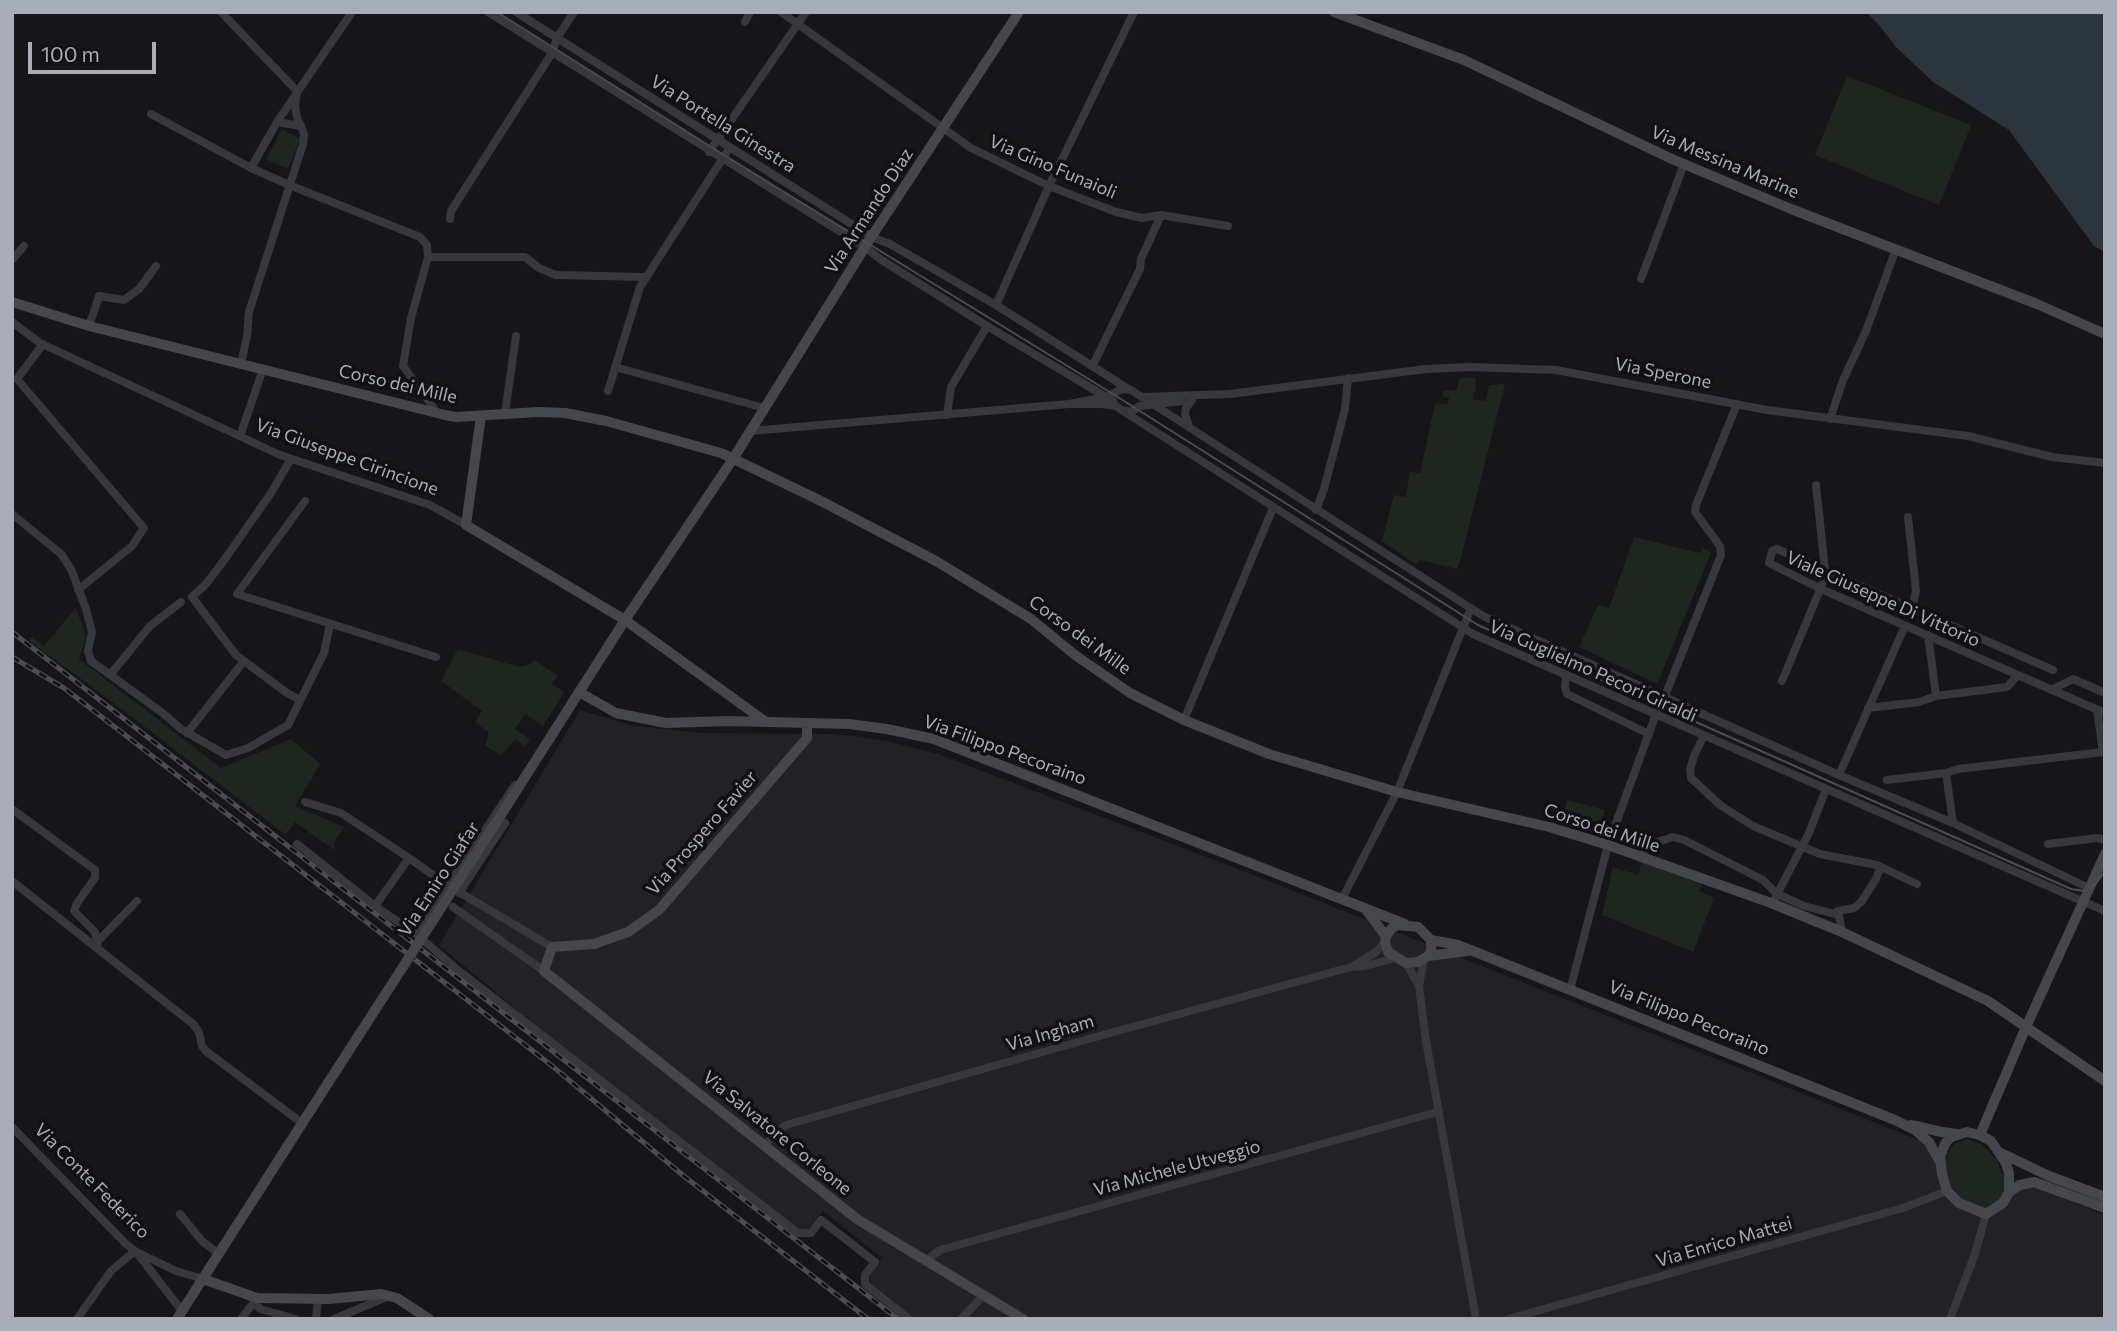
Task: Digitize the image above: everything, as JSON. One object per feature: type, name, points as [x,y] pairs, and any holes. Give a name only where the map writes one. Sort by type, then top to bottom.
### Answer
[{"type":"street","points":[[221,12],[297,91]]},
{"type":"street","points":[[251,168],[297,91],[352,12]]},
{"type":"street","name":"Via Portella Ginestra","points":[[488,12],[865,247]]},
{"type":"street","name":"Via Portella Ginestra","points":[[516,12],[872,237]]},
{"type":"street","points":[[450,219],[451,211],[552,52],[557,38],[574,12]]},
{"type":"street","points":[[745,22],[750,12]]},
{"type":"street","name":"Via Gino Funaioli","points":[[781,12],[971,148],[1049,186],[1142,218],[1161,215],[1228,226]]},
{"type":"street","points":[[709,152],[806,12]]},
{"type":"street","name":"Via Armando Diaz","points":[[733,459],[865,247],[1019,12]]},
{"type":"street","points":[[996,305],[1049,186],[1134,12]]},
{"type":"street","name":"Via Messina Marine","points":[[1334,12],[1464,60],[1684,164],[1791,209],[2037,304],[2105,334]]},
{"type":"street","points":[[242,364],[249,312],[303,144],[304,134],[295,107],[297,91]]},
{"type":"street","points":[[151,114],[251,168],[419,237],[427,245],[428,257],[411,318],[403,366],[439,414]]},
{"type":"street","points":[[277,122],[300,125]]},
{"type":"street","points":[[608,391],[645,277],[730,147]]},
{"type":"street","points":[[1641,279],[1684,164]]},
{"type":"street","points":[[1093,365],[1140,269],[1141,259],[1161,215]]},
{"type":"street","points":[[872,237],[890,244],[996,305],[1093,365],[1138,397],[1212,395]]},
{"type":"street","points":[[12,260],[24,246]]},
{"type":"street","name":"Via Guglielmo Pecori Giraldi","points":[[865,247],[987,326],[1088,385],[1273,508],[1462,628],[1566,677],[2105,911]]},
{"type":"street","points":[[1830,419],[1896,249]]},
{"type":"street","points":[[428,257],[525,257],[556,275],[645,277]]},
{"type":"street","points":[[89,326],[99,296],[124,300],[139,289],[156,266]]},
{"type":"street","name":"Corso dei Mille","points":[[12,302],[89,326],[439,414],[456,417],[505,413],[565,413],[606,421],[721,453],[946,567],[1031,619],[1075,655],[1130,693],[1184,720],[1269,754],[1397,792],[1549,827],[1640,858],[1774,898],[1988,1001],[2105,1081]]},
{"type":"street","name":"Via Giuseppe Cirincione","points":[[12,322],[43,344],[240,436],[291,458],[429,505],[625,620],[766,722]]},
{"type":"street","points":[[947,415],[951,387],[987,326]]},
{"type":"street","points":[[505,413],[516,336]]},
{"type":"street","points":[[43,344],[15,382],[144,528],[132,546],[78,590]]},
{"type":"street","points":[[615,367],[764,408]]},
{"type":"street","name":"Via Sperone","points":[[1212,395],[1388,373],[1469,367],[1556,370],[1830,419],[1968,436],[2052,457],[2105,463]]},
{"type":"street","points":[[240,436],[263,369]]},
{"type":"street","points":[[1316,510],[1345,409],[1348,379]]},
{"type":"street","points":[[1085,400],[1089,394],[1088,385]]},
{"type":"street","points":[[1114,402],[1122,389],[1152,404],[1212,395]]},
{"type":"street","points":[[1069,404],[1085,400],[1114,402],[1135,411],[1138,397]]},
{"type":"street","points":[[1190,429],[1185,414],[1192,400]]},
{"type":"street","points":[[750,431],[1114,402]]},
{"type":"street","name":"Via Guglielmo Pecori Giraldi","points":[[1152,404],[1471,608],[1528,638],[1953,823],[2090,888]]},
{"type":"street","points":[[1570,990],[1608,845],[1656,714],[1721,555],[1720,546],[1695,512],[1737,404]]},
{"type":"street","points":[[466,525],[481,416]]},
{"type":"street","points":[[291,458],[271,493],[225,559],[192,597],[236,655],[300,700]]},
{"type":"street","name":"Via Emiro Giafar","points":[[179,1316],[328,1083],[502,820],[536,758],[625,620],[733,459]]},
{"type":"street","points":[[1782,681],[1821,589],[1825,570],[1815,485]]},
{"type":"street","points":[[305,500],[237,594],[436,657]]},
{"type":"street","points":[[1184,720],[1273,508]]},
{"type":"street","points":[[12,514],[61,554],[71,569],[92,632],[88,651],[91,661],[187,733],[226,755],[248,748],[288,725],[324,653],[330,624]]},
{"type":"street","points":[[1908,517],[1916,591],[1912,609]]},
{"type":"street","name":"Viale Giuseppe Di Vittorio","points":[[1825,570],[1777,550],[1772,551],[1770,557],[1769,564],[1774,568],[2101,712]]},
{"type":"street","name":"Viale Giuseppe Di Vittorio","points":[[1835,575],[2053,670]]},
{"type":"street","points":[[1851,602],[1858,585]]},
{"type":"street","points":[[110,675],[150,625],[181,602]]},
{"type":"street","points":[[1342,900],[1397,792],[1471,608]]},
{"type":"street","points":[[1839,775],[1905,626]]},
{"type":"street","points":[[1928,635],[1936,696]]},
{"type":"street","points":[[1961,650],[1969,635]]},
{"type":"street","points":[[187,733],[244,661]]},
{"type":"street","points":[[1868,708],[2007,687],[2017,676]]},
{"type":"street","points":[[1566,677],[1567,694],[1649,734]]},
{"type":"street","points":[[2050,690],[2056,689],[2066,680],[2073,679],[2105,693]]},
{"type":"street","name":"Via Filippo Pecoraino","points":[[579,692],[616,713],[666,723],[728,721],[849,724],[934,739],[1423,930],[1431,940],[1458,945],[1895,1120],[1915,1130],[1929,1142],[1940,1162]]},
{"type":"street","points":[[728,721],[737,715],[743,705]]},
{"type":"street","points":[[1887,780],[2103,752],[2101,712]]},
{"type":"street","name":"Via Prospero Favier","points":[[552,947],[594,944],[628,932],[659,910],[807,738],[807,723]]},
{"type":"street","points":[[1703,737],[1693,756],[1691,778],[1720,805],[1754,826],[1820,855],[1881,867],[1917,884]]},
{"type":"street","points":[[416,934],[510,791],[536,758]]},
{"type":"street","points":[[1946,773],[1953,823]]},
{"type":"street","points":[[1774,898],[1802,847],[1826,789]]},
{"type":"street","points":[[305,802],[341,813],[459,893],[552,947],[544,971],[453,907]]},
{"type":"street","points":[[12,809],[95,870],[95,878],[74,911],[95,932],[98,945]]},
{"type":"street","points":[[459,893],[502,820]]},
{"type":"street","points":[[1640,858],[1648,845],[1673,837],[1684,840],[1763,880],[1774,898],[1839,915]]},
{"type":"street","points":[[2048,844],[2097,838],[2105,840]]},
{"type":"street","points":[[297,844],[799,1233],[811,1233],[821,1220],[875,1262],[865,1275],[865,1284],[909,1319]]},
{"type":"street","points":[[1980,1135],[2105,854]]},
{"type":"street","points":[[375,906],[409,858]]},
{"type":"street","points":[[1842,932],[1838,911],[1854,908],[1861,902],[1881,867]]},
{"type":"street","points":[[12,881],[98,945],[196,1026],[205,1051],[302,1123]]},
{"type":"street","points":[[98,945],[137,901]]},
{"type":"street","points":[[1364,908],[1385,939],[1388,952],[1401,961],[1419,986]]},
{"type":"street","points":[[1351,967],[1376,952],[1392,928],[1405,925]]},
{"type":"street","points":[[1431,940],[1431,951],[1426,958],[1419,986],[1437,1112],[1476,1319]]},
{"type":"street","name":"Via Filippo Pecoraino","points":[[1401,961],[1471,951]]},
{"type":"street","points":[[1351,967],[1401,961]]},
{"type":"street","name":"Via Ingham","points":[[765,1144],[786,1125],[1351,967]]},
{"type":"street","name":"Via Salvatore Corleone","points":[[544,971],[857,1219],[1023,1319]]},
{"type":"street","name":"Via Michele Utveggio","points":[[928,1260],[940,1250],[1437,1112]]},
{"type":"street","name":"Via Filippo Pecoraino","points":[[1895,1120],[1926,1129],[1960,1134]]},
{"type":"street","name":"Via Conte Federico","points":[[12,1127],[135,1251],[176,1271],[253,1300],[381,1294],[397,1298],[429,1319]]},
{"type":"street","points":[[1986,1214],[1966,1208],[1947,1191],[1940,1162],[1941,1152],[1951,1137],[1972,1132],[1991,1141],[2000,1152],[2008,1173],[2009,1192]]},
{"type":"street","points":[[2000,1152],[2105,1197]]},
{"type":"street","points":[[1950,1319],[1975,1254],[1986,1214],[2003,1203],[2009,1192],[2020,1185],[2034,1182],[2105,1208]]},
{"type":"street","name":"Via Enrico Mattei","points":[[1508,1319],[1890,1212],[1947,1191]]},
{"type":"street","points":[[180,1214],[202,1241],[219,1254]]},
{"type":"street","points":[[77,1319],[111,1271],[135,1251],[179,1316]]},
{"type":"street","points":[[961,1319],[984,1295]]},
{"type":"street","points":[[334,1319],[389,1296]]},
{"type":"street","points":[[316,1319],[318,1299]]},
{"type":"street","points":[[241,1319],[253,1300],[261,1309],[296,1319]]},
{"type":"shaded area","points":[[1866,12],[2105,12],[2105,252],[2094,246],[2009,130],[1933,82],[1896,47]]},
{"type":"shaded area","points":[[1847,76],[1971,125],[1939,205],[1815,155]]},
{"type":"shaded area","points":[[282,129],[300,139],[288,169],[266,159]]},
{"type":"shaded area","points":[[1475,377],[1473,399],[1486,401],[1489,385],[1505,384],[1460,561],[1457,569],[1420,560],[1416,564],[1382,541],[1394,495],[1406,497],[1410,472],[1420,473],[1435,403],[1448,404],[1449,397],[1443,397],[1443,391],[1457,390],[1460,378]]},
{"type":"shaded area","points":[[1634,537],[1700,553],[1703,548],[1711,553],[1658,682],[1655,683],[1579,647],[1598,605],[1609,608]]},
{"type":"shaded area","points":[[76,608],[86,636],[79,659],[221,768],[291,739],[320,764],[295,806],[344,827],[334,842],[334,850],[295,822],[286,835],[29,641],[31,637],[44,646]]},
{"type":"shaded area","points":[[458,649],[519,667],[535,660],[558,676],[552,683],[564,693],[543,726],[525,714],[515,729],[530,739],[525,746],[515,739],[501,756],[485,745],[489,733],[475,722],[482,711],[441,681]]},
{"type":"shaded area","points":[[580,710],[634,726],[703,733],[837,734],[887,741],[938,754],[1246,872],[1739,1068],[2105,1215],[2105,1319],[915,1319],[870,1282],[870,1275],[882,1258],[823,1211],[808,1229],[800,1230],[536,1026],[439,945]]},
{"type":"shaded area","points":[[1567,800],[1605,810],[1598,833],[1561,823]]},
{"type":"shaded area","points":[[1642,861],[1702,884],[1699,891],[1714,898],[1693,952],[1602,915],[1613,867],[1638,875]]},
{"type":"shaded area","points":[[1967,1139],[1981,1144],[1998,1161],[2002,1190],[1996,1200],[1990,1203],[1972,1201],[1961,1193],[1952,1177],[1949,1160],[1951,1149],[1955,1143]]},
{"type":"tram line","points":[[497,12],[1113,394],[1478,625],[2071,889],[2084,891],[2095,885],[2105,871]]},
{"type":"railway","points":[[12,632],[898,1319]]},
{"type":"railway","points":[[12,657],[64,688],[120,731],[551,1065],[685,1177],[868,1319]]}]
